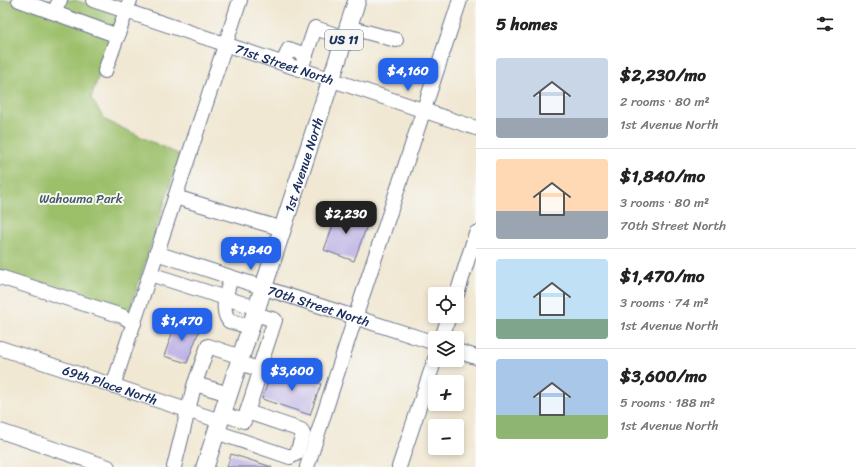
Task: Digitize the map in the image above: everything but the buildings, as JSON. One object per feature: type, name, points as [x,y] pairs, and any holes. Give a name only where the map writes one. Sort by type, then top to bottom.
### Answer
[{"type":"main road","name":"1st Avenue North","points":[[205,467],[357,0]]},
{"type":"street","points":[[19,0],[57,6],[118,36]]},
{"type":"street","name":"71st Street North","points":[[93,0],[129,5],[225,44],[476,128]]},
{"type":"street","points":[[113,386],[240,0]]},
{"type":"street","points":[[307,467],[460,0]]},
{"type":"street","points":[[105,71],[129,5]]},
{"type":"street","points":[[301,69],[315,28],[396,40]]},
{"type":"street","points":[[283,63],[289,49],[306,55]]},
{"type":"street","points":[[175,197],[283,229]]},
{"type":"street","points":[[458,287],[476,233]]},
{"type":"street","name":"70th Street North","points":[[156,253],[428,341]]},
{"type":"street","points":[[186,286],[193,265]]},
{"type":"street","points":[[150,274],[225,298],[254,316],[275,320],[259,369],[260,372],[240,441]]},
{"type":"street","points":[[0,276],[122,316],[134,323]]},
{"type":"street","points":[[231,278],[225,298],[225,314],[229,321],[254,316]]},
{"type":"street","points":[[174,467],[195,384],[208,346],[259,369]]},
{"type":"street","name":"69th Place North","points":[[0,348],[188,410],[219,422]]},
{"type":"street","points":[[464,353],[476,357]]},
{"type":"street","points":[[399,467],[432,367]]},
{"type":"street","points":[[195,384],[228,394]]},
{"type":"street","points":[[246,417],[301,430],[302,434],[296,454],[290,457],[240,441],[219,422],[246,417]]},
{"type":"street","points":[[0,431],[108,467]]},
{"type":"green space","name":"Wahouma Park","points":[[0,0],[75,0],[119,15],[91,98],[105,120],[180,155],[128,315],[0,270]]}]
